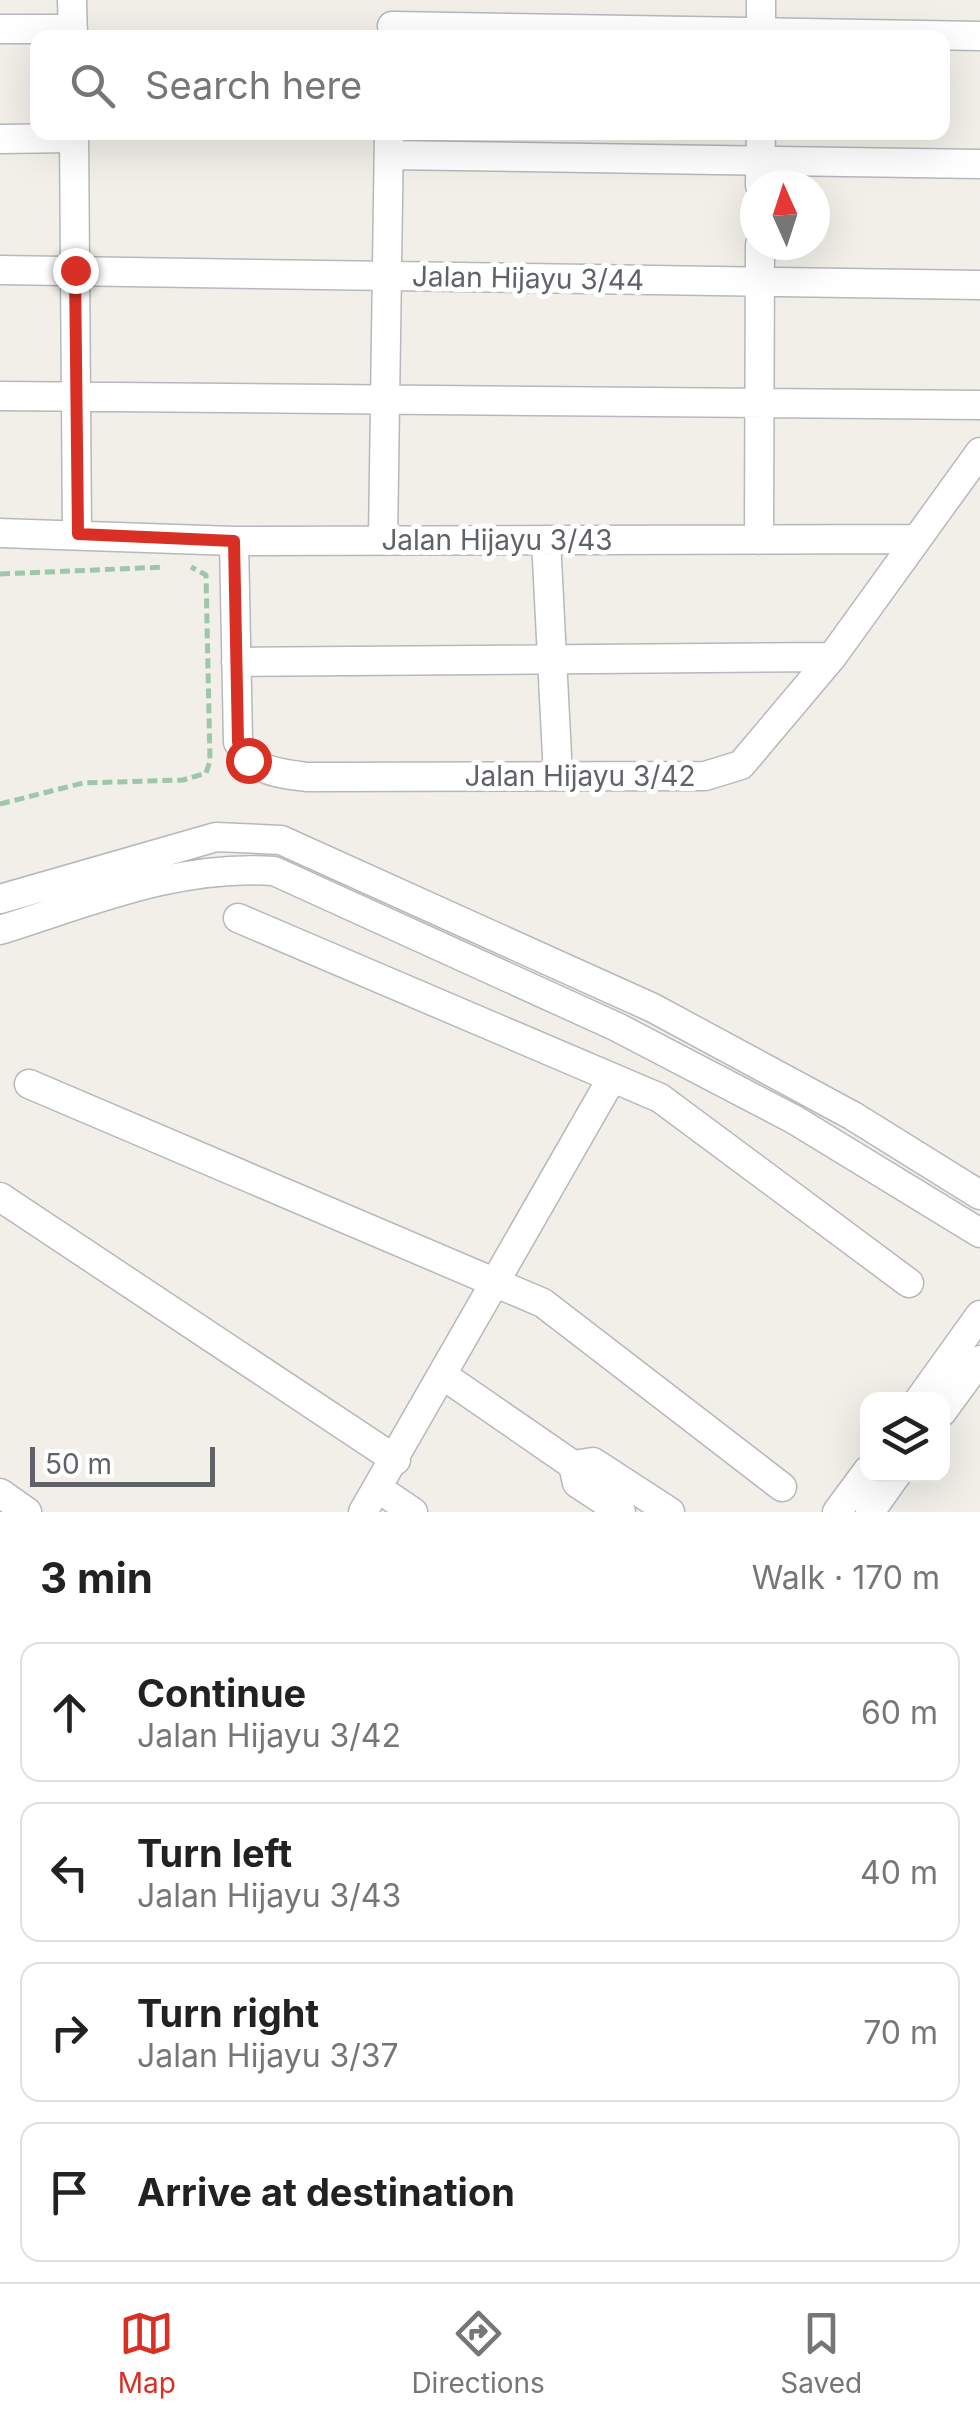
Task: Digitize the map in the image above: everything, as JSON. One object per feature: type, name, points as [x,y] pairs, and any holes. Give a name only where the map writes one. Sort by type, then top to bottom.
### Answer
[{"type":"street","points":[[72,0],[73,30]]},
{"type":"street","points":[[761,0],[761,30]]},
{"type":"street","points":[[392,21],[629,30]]},
{"type":"street","points":[[0,29],[30,31]]},
{"type":"street","points":[[950,36],[980,36]]},
{"type":"street","points":[[0,140],[30,138]]},
{"type":"street","points":[[74,140],[78,534]]},
{"type":"street","points":[[383,540],[389,144],[980,164]]},
{"type":"street","points":[[760,260],[760,540]]},
{"type":"street","name":"Jalan Hijayu 3/44","points":[[0,270],[980,285]]},
{"type":"street","points":[[0,396],[980,405]]},
{"type":"street","name":"Jalan Hijayu 3/42","points":[[234,541],[238,742],[248,760],[270,772],[308,777],[706,776],[741,766],[832,657],[980,452]]},
{"type":"street","name":"Jalan Hijayu 3/43","points":[[0,533],[234,541],[917,539]]},
{"type":"street","points":[[546,540],[558,776]]},
{"type":"street","points":[[236,662],[549,656],[832,657]]},
{"type":"street","points":[[0,899],[216,837],[281,840],[652,1008],[853,1116],[980,1195]]},
{"type":"street","points":[[0,930],[172,876],[232,868],[274,870],[618,1027],[795,1120],[980,1232]]},
{"type":"street","points":[[238,918],[660,1098],[909,1283]]},
{"type":"street","points":[[413,1512],[371,1501],[612,1078]]},
{"type":"street","points":[[29,1084],[497,1280],[543,1304],[782,1487]]},
{"type":"street","points":[[0,1196],[396,1460]]},
{"type":"street","points":[[925,1392],[980,1316]]},
{"type":"street","points":[[950,1401],[980,1360]]},
{"type":"street","points":[[444,1376],[573,1465],[577,1483],[621,1512]]},
{"type":"street","points":[[573,1465],[593,1462],[670,1512]]},
{"type":"street","points":[[837,1512],[860,1481]]},
{"type":"street","points":[[870,1512],[892,1482]]},
{"type":"street","points":[[0,1493],[27,1512]]},
{"type":"path","points":[[0,574],[200,569],[206,575],[210,762],[206,774],[198,778],[83,783],[0,804]]},
{"type":"route","points":[[75,270],[78,534],[234,541],[238,742],[248,760]]}]
